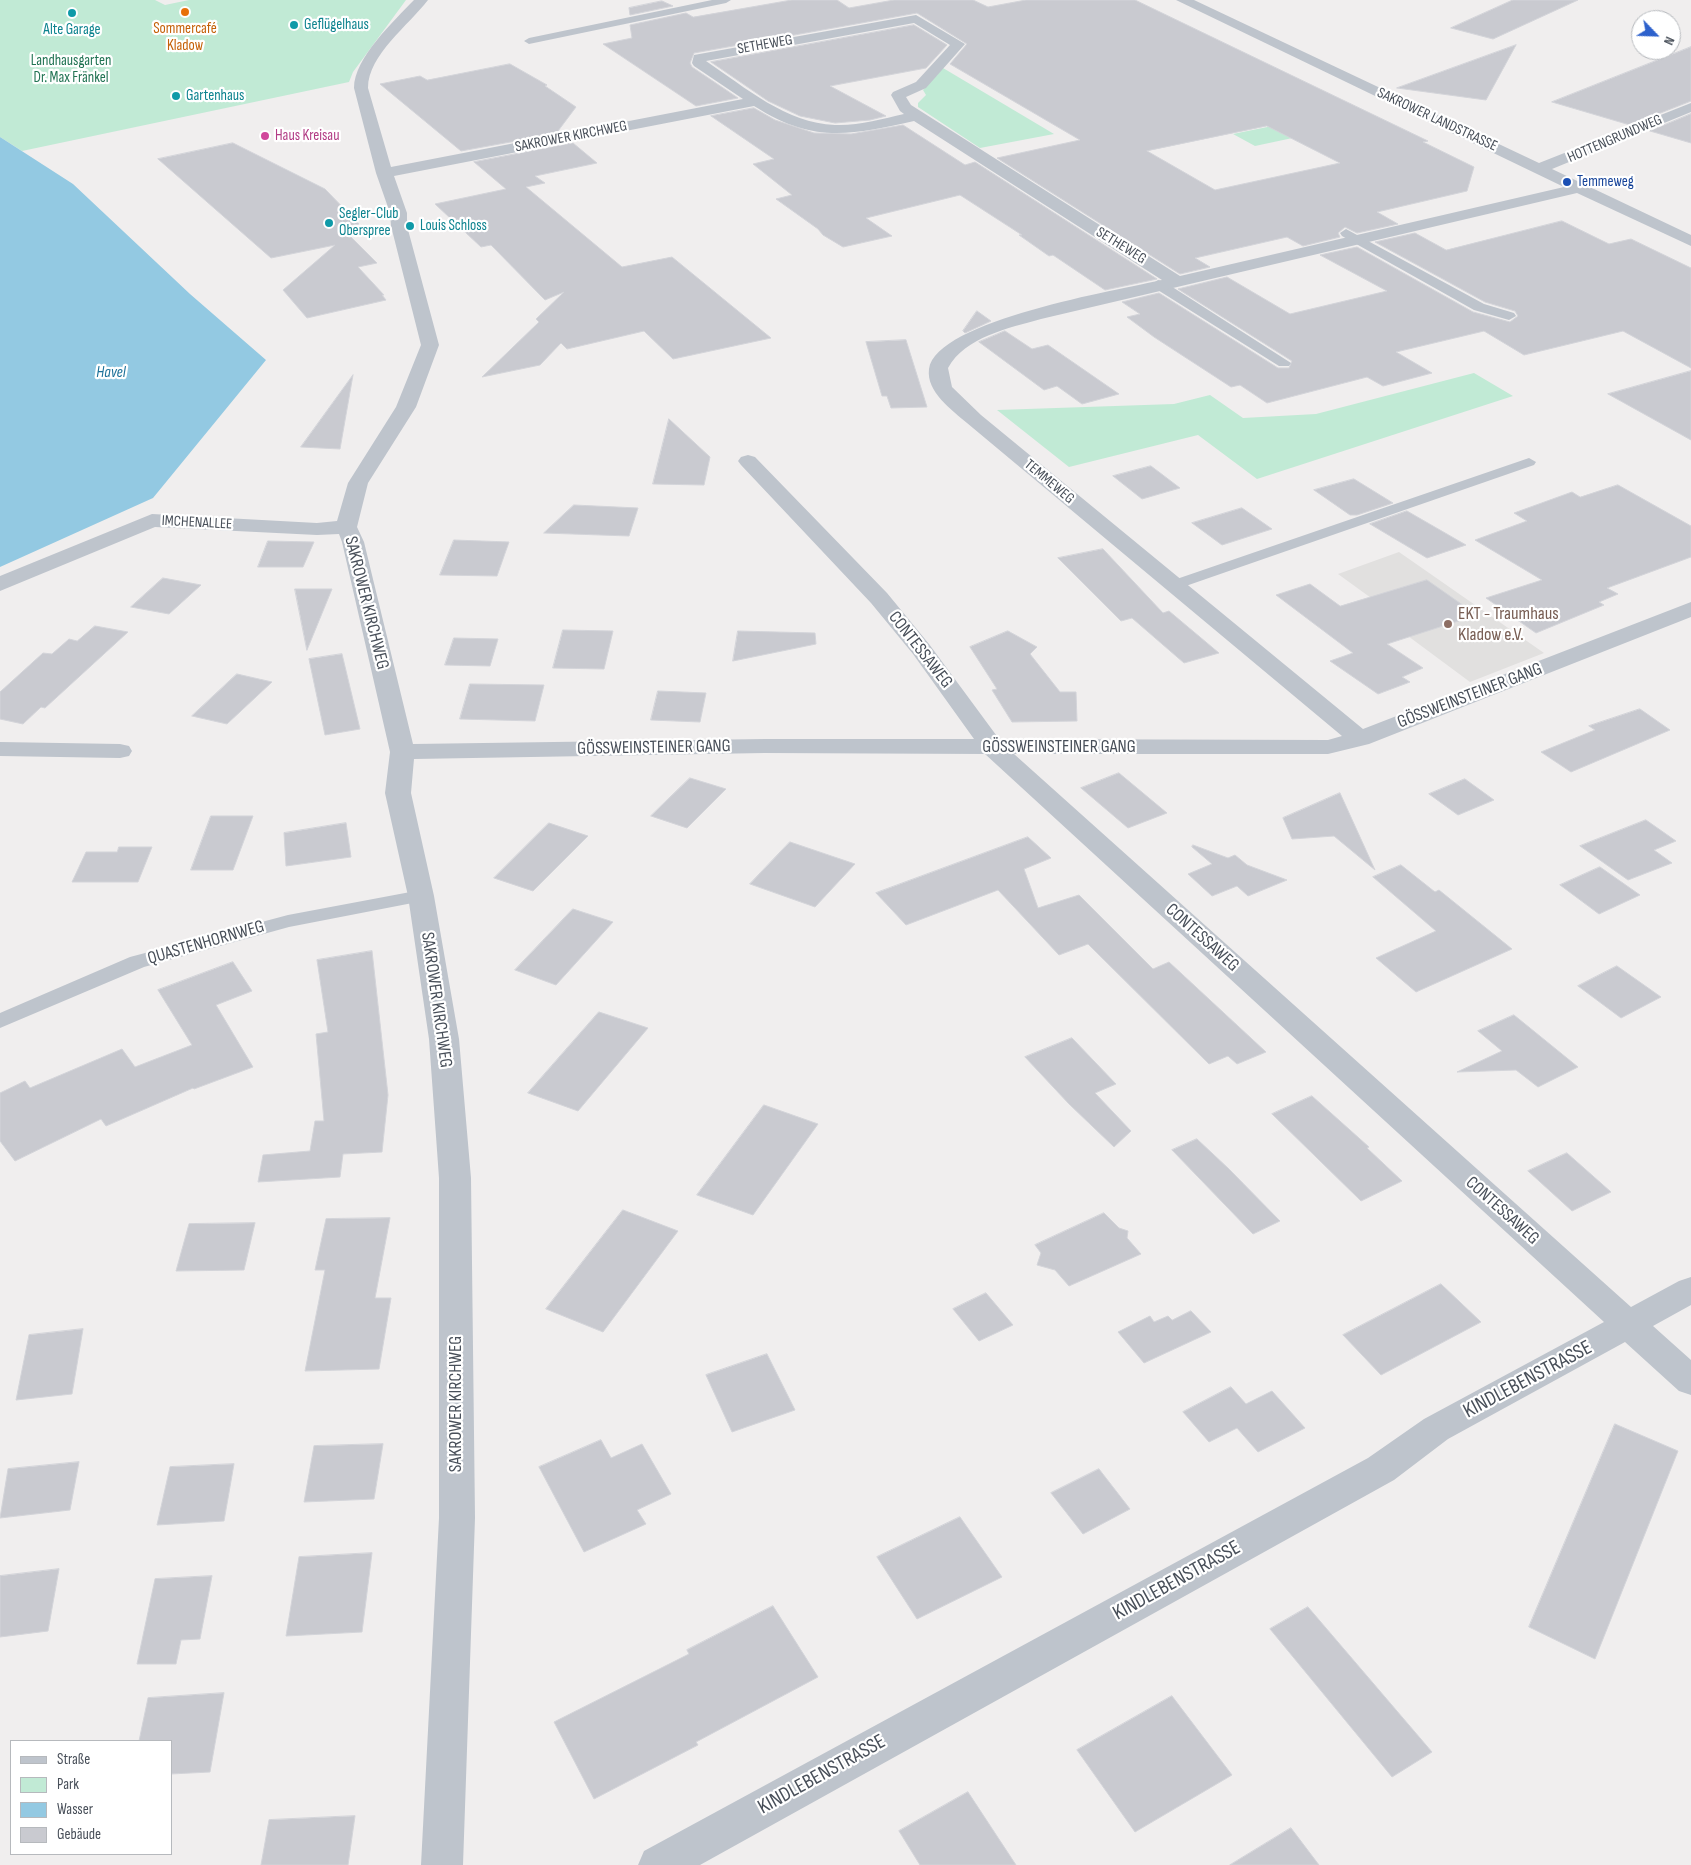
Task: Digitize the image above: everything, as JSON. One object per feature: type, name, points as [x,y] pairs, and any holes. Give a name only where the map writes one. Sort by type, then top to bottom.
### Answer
[{"type":"street","name":"SAKROWER KIRCHWEG","points":[[421,0],[388,37],[367,65],[361,78],[361,88],[384,173],[393,201],[397,207],[399,226],[430,345],[406,407],[358,483],[346,527],[353,542],[402,752],[398,793],[422,896],[444,1039],[454,1178],[457,1518],[442,1865]]},
{"type":"street","name":"SAKROWER LANDSTRASSE","points":[[1183,0],[1691,240]]},
{"type":"street","name":"SETHEWEG","points":[[915,116],[854,128],[819,128],[790,121],[699,63],[699,58],[708,54],[916,19],[958,44],[920,85],[898,95],[905,108],[1166,282]]},
{"type":"street","name":"SAKROWER KIRCHWEG","points":[[384,173],[758,101]]},
{"type":"street","name":"HOTTENGRUNDWEG","points":[[1539,168],[1562,161],[1691,107]]},
{"type":"street","name":"TEMMEWEG","points":[[1360,739],[974,419],[940,384],[938,376],[941,364],[948,353],[982,332],[1047,312],[1166,282],[1271,259],[1352,236],[1573,185]]},
{"type":"street","name":"CONTESSAWEG","points":[[748,461],[891,613],[949,687],[992,747],[1628,1326],[1691,1381]]},
{"type":"street","name":"IMCHENALLEE","points":[[0,584],[152,520],[316,528],[346,527]]},
{"type":"street","name":"GÖSSWEINSTEINER GANG","points":[[402,752],[766,746],[1328,747],[1360,739],[1691,609]]},
{"type":"street","points":[[0,749],[120,751]]},
{"type":"street","name":"KINDLEBENSTRASSE","points":[[659,1865],[1381,1469],[1436,1429],[1691,1290]]},
{"type":"lane","points":[[528,41],[726,0]]},
{"type":"lane","points":[[1352,236],[1479,306],[1509,316]]},
{"type":"lane","points":[[1166,282],[1284,363]]},
{"type":"lane","points":[[1174,585],[1529,462]]},
{"type":"lane","name":"QUASTENHORNWEG","points":[[0,1021],[137,962],[288,921],[422,896]]},
{"type":"shaded area","name":"EKT - Traumhaus Kladow e.V.","points":[[1399,552],[1544,653],[1470,682],[1381,616],[1389,611],[1338,574]]},
{"type":"green space","name":"Landhausgarten Dr. Max Fränkel","points":[[0,0],[155,0],[165,5],[189,0],[406,0],[353,72],[349,82],[22,151],[0,137]]},
{"type":"green space","points":[[943,68],[1054,134],[980,148],[918,107],[918,103],[926,95],[923,90]]},
{"type":"green space","points":[[1292,122],[1316,133],[1255,146],[1233,134]]},
{"type":"green space","points":[[1474,373],[1513,396],[1257,479],[1198,435],[1069,467],[997,410],[1174,404],[1210,395],[1243,418],[1316,414]]},
{"type":"water","name":"Havel","points":[[0,137],[73,184],[190,294],[266,360],[153,498],[0,567]]},
{"type":"building","points":[[792,0],[837,0],[849,8],[894,0],[973,0],[988,7],[1026,0],[1135,0],[1428,141],[1423,142],[1474,167],[1467,191],[1377,212],[1398,224],[1357,233],[1345,227],[1338,233],[1340,237],[1303,246],[1287,237],[1195,258],[1210,267],[1180,274],[997,158],[1080,140],[950,64],[967,44],[917,13],[694,53],[690,63],[692,67],[738,98],[696,106],[603,44],[632,38],[630,25],[686,13],[693,17]],"holes":[[[1267,126],[1340,163],[1215,190],[1147,151]]]},
{"type":"building","points":[[1513,0],[1578,0],[1493,39],[1451,28]]},
{"type":"building","points":[[662,1],[673,6],[630,15],[629,8]]},
{"type":"building","points":[[914,25],[947,45],[926,68],[830,86],[886,116],[870,120],[835,123],[800,116],[768,101],[711,62]]},
{"type":"building","points":[[1516,45],[1486,100],[1397,88]]},
{"type":"building","points":[[1691,47],[1691,101],[1630,125],[1552,102],[1658,60],[1681,60],[1681,51]]},
{"type":"building","points":[[510,64],[547,85],[545,86],[576,107],[558,131],[560,133],[461,151],[380,84],[420,76],[427,80]]},
{"type":"building","points":[[754,108],[775,120],[814,133],[851,134],[903,125],[965,165],[975,162],[1157,279],[1105,290],[1053,255],[1049,256],[1019,235],[1022,235],[960,195],[866,218],[892,236],[843,247],[823,235],[818,229],[776,199],[792,195],[753,164],[774,159],[711,116]]},
{"type":"building","points":[[1691,114],[1691,143],[1650,131]]},
{"type":"building","points":[[233,143],[325,189],[359,224],[341,227],[377,263],[358,267],[384,295],[382,295],[386,300],[307,318],[283,290],[335,245],[271,258],[158,159]]},
{"type":"building","points":[[573,143],[597,163],[535,176],[545,183],[526,187],[622,267],[672,257],[771,338],[673,359],[644,331],[567,349],[561,343],[540,365],[482,377],[539,322],[536,319],[564,292],[545,300],[491,245],[481,247],[435,204],[506,189],[474,162]]},
{"type":"building","points":[[1562,221],[1609,244],[1631,239],[1691,268],[1691,368],[1623,331],[1524,355],[1484,331],[1396,352],[1432,373],[1383,386],[1367,377],[1267,403],[1240,385],[1231,387],[1154,337],[1127,317],[1140,314],[1122,302],[1159,293],[1278,368],[1289,368],[1292,361],[1178,289],[1227,277],[1290,314],[1387,291],[1320,255],[1357,247],[1473,312],[1510,322],[1518,316],[1515,311],[1485,302],[1375,242],[1415,233],[1446,250]]},
{"type":"building","points":[[977,311],[991,321],[965,333],[963,331]]},
{"type":"building","points":[[1005,331],[1032,349],[1048,345],[1119,394],[1082,404],[1057,386],[1044,390],[979,342]]},
{"type":"building","points":[[906,340],[927,407],[891,408],[887,396],[882,396],[866,342]]},
{"type":"building","points":[[1691,371],[1691,440],[1608,394]]},
{"type":"building","points":[[353,375],[340,449],[301,447]]},
{"type":"building","points":[[669,419],[710,457],[704,485],[653,484]]},
{"type":"building","points":[[1151,466],[1180,488],[1142,499],[1113,476]]},
{"type":"building","points":[[1354,479],[1393,503],[1357,515],[1350,515],[1314,490]]},
{"type":"building","points":[[1618,485],[1691,526],[1691,557],[1607,588],[1618,594],[1599,602],[1604,605],[1536,633],[1486,598],[1542,580],[1475,540],[1527,521],[1514,513],[1572,492],[1580,497]]},
{"type":"building","points":[[574,505],[638,508],[629,536],[544,533]]},
{"type":"building","points":[[1242,508],[1272,529],[1222,545],[1192,523]]},
{"type":"building","points":[[1407,511],[1466,545],[1427,558],[1370,524]]},
{"type":"building","points":[[454,540],[509,542],[497,576],[440,575]]},
{"type":"building","points":[[268,541],[314,542],[303,567],[258,567]]},
{"type":"building","points":[[1103,549],[1163,613],[1169,611],[1219,653],[1184,663],[1132,618],[1121,621],[1058,558]]},
{"type":"building","points":[[163,578],[201,585],[169,614],[131,607]]},
{"type":"building","points":[[1427,580],[1477,615],[1387,644],[1423,668],[1402,677],[1410,682],[1378,694],[1330,661],[1353,653],[1276,595],[1310,584],[1340,606]]},
{"type":"building","points":[[295,589],[332,589],[307,650]]},
{"type":"building","points":[[95,626],[128,632],[45,708],[41,707],[23,724],[0,719],[0,692],[43,653],[52,654],[69,639],[77,641]]},
{"type":"building","points":[[563,630],[613,631],[604,669],[553,668]]},
{"type":"building","points":[[738,631],[815,633],[816,644],[733,661]]},
{"type":"building","points":[[1008,631],[1037,647],[1030,654],[1060,692],[1076,692],[1077,721],[1012,722],[992,690],[997,689],[970,647]]},
{"type":"building","points":[[454,638],[498,639],[490,666],[445,665]]},
{"type":"building","points":[[342,654],[360,729],[325,735],[309,659]]},
{"type":"building","points":[[237,674],[272,682],[227,724],[192,716]]},
{"type":"building","points":[[470,684],[544,685],[535,721],[460,719]]},
{"type":"building","points":[[658,691],[706,693],[700,722],[651,720]]},
{"type":"building","points":[[1640,709],[1670,730],[1571,772],[1541,752],[1595,730],[1589,726]]},
{"type":"building","points":[[1119,773],[1167,813],[1128,828],[1081,788]]},
{"type":"building","points":[[690,778],[726,789],[687,828],[651,816]]},
{"type":"building","points":[[1465,779],[1494,800],[1458,815],[1429,794]]},
{"type":"building","points":[[1340,793],[1375,870],[1334,836],[1292,839],[1283,818]]},
{"type":"building","points":[[211,816],[253,816],[233,870],[191,870]]},
{"type":"building","points":[[1646,820],[1676,841],[1654,850],[1672,863],[1628,880],[1580,846]]},
{"type":"building","points":[[346,823],[351,857],[286,866],[284,833]]},
{"type":"building","points":[[549,823],[588,836],[533,891],[494,878]]},
{"type":"building","points":[[1028,837],[1051,858],[1024,869],[1038,908],[1079,895],[1153,969],[1169,962],[1266,1052],[1237,1064],[1228,1056],[1209,1064],[1088,944],[1059,955],[998,890],[906,925],[876,893]]},
{"type":"building","points":[[790,842],[855,864],[815,907],[750,884]]},
{"type":"building","points":[[1193,845],[1228,858],[1235,855],[1247,865],[1287,880],[1248,896],[1237,886],[1212,896],[1188,874],[1212,864],[1192,847]]},
{"type":"building","points":[[119,847],[152,847],[138,882],[72,882],[86,852],[117,852]]},
{"type":"building","points":[[1401,865],[1435,892],[1439,890],[1512,949],[1416,992],[1376,958],[1436,931],[1373,877]]},
{"type":"building","points":[[1600,867],[1640,895],[1599,914],[1560,885]]},
{"type":"building","points":[[573,909],[613,922],[556,985],[515,970]]},
{"type":"building","points":[[372,951],[388,1095],[382,1152],[343,1154],[340,1177],[258,1182],[263,1155],[310,1151],[315,1121],[324,1121],[316,1034],[328,1032],[317,960]]},
{"type":"building","points":[[233,962],[252,991],[216,1005],[253,1067],[193,1088],[106,1126],[101,1119],[15,1161],[0,1141],[0,1093],[25,1081],[30,1088],[122,1049],[135,1067],[192,1045],[158,990]]},
{"type":"building","points":[[1617,966],[1661,997],[1621,1018],[1578,986]]},
{"type":"building","points":[[599,1012],[648,1028],[578,1111],[528,1093]]},
{"type":"building","points":[[1514,1015],[1578,1067],[1538,1087],[1516,1070],[1457,1072],[1502,1051],[1478,1031]]},
{"type":"building","points":[[1072,1038],[1116,1084],[1095,1093],[1131,1131],[1114,1147],[1069,1104],[1025,1057]]},
{"type":"building","points":[[1312,1096],[1369,1147],[1367,1148],[1402,1181],[1361,1201],[1272,1114]]},
{"type":"building","points":[[764,1105],[818,1124],[753,1215],[697,1195]]},
{"type":"building","points":[[1197,1139],[1280,1221],[1253,1234],[1172,1150]]},
{"type":"building","points":[[1567,1153],[1611,1192],[1572,1211],[1528,1171]]},
{"type":"building","points":[[623,1210],[678,1231],[603,1332],[546,1309]]},
{"type":"building","points":[[1104,1213],[1119,1228],[1128,1231],[1127,1238],[1141,1254],[1069,1286],[1055,1270],[1037,1265],[1041,1253],[1035,1245]]},
{"type":"building","points":[[390,1218],[375,1298],[391,1298],[379,1369],[305,1371],[325,1270],[315,1270],[326,1219]]},
{"type":"building","points":[[255,1223],[244,1270],[176,1271],[189,1224]]},
{"type":"building","points":[[1441,1284],[1481,1322],[1381,1375],[1343,1335]]},
{"type":"building","points":[[986,1293],[1013,1325],[979,1341],[953,1309]]},
{"type":"building","points":[[1191,1311],[1211,1332],[1144,1363],[1118,1332],[1150,1316],[1154,1322],[1168,1316],[1172,1320]]},
{"type":"building","points":[[83,1329],[72,1394],[16,1400],[29,1335]]},
{"type":"building","points":[[767,1354],[795,1410],[732,1432],[706,1375]]},
{"type":"building","points":[[1231,1387],[1246,1404],[1272,1391],[1305,1428],[1258,1452],[1237,1428],[1209,1442],[1183,1412]]},
{"type":"building","points":[[1615,1424],[1678,1451],[1595,1659],[1529,1627]]},
{"type":"building","points":[[601,1440],[611,1458],[642,1444],[671,1494],[637,1510],[646,1524],[584,1552],[539,1467]]},
{"type":"building","points":[[383,1444],[374,1499],[304,1502],[314,1446]]},
{"type":"building","points":[[79,1462],[70,1510],[0,1518],[8,1469]]},
{"type":"building","points":[[234,1464],[224,1521],[157,1525],[170,1467]]},
{"type":"building","points":[[1099,1469],[1130,1509],[1083,1534],[1051,1493]]},
{"type":"building","points":[[960,1517],[1002,1577],[917,1619],[877,1557]]},
{"type":"building","points":[[372,1553],[362,1632],[286,1636],[299,1557]]},
{"type":"building","points":[[59,1569],[48,1631],[0,1637],[0,1576]]},
{"type":"building","points":[[212,1576],[200,1639],[181,1640],[176,1664],[137,1664],[155,1579]]},
{"type":"building","points":[[773,1606],[818,1677],[696,1742],[698,1745],[594,1799],[554,1722],[689,1654],[687,1650]]},
{"type":"building","points":[[1308,1607],[1432,1752],[1392,1777],[1270,1629]]},
{"type":"building","points":[[224,1693],[210,1772],[172,1774],[172,1740],[139,1740],[148,1698]]},
{"type":"building","points":[[1172,1696],[1232,1775],[1135,1832],[1077,1750]]},
{"type":"building","points":[[968,1792],[1016,1865],[920,1865],[899,1831]]},
{"type":"building","points":[[355,1816],[348,1865],[261,1865],[269,1820]]},
{"type":"building","points":[[1291,1828],[1319,1865],[1230,1865]]},
{"type":"place","name":"Sommercafé Kladow","points":[[185,12]]},
{"type":"place","name":"Alte Garage","points":[[72,13]]},
{"type":"place","name":"Geflügelhaus","points":[[294,25]]},
{"type":"place","name":"Gartenhaus","points":[[176,96]]},
{"type":"place","name":"Haus Kreisau","points":[[265,136]]},
{"type":"place","name":"Temmeweg","points":[[1567,182]]},
{"type":"place","name":"Segler-Club Oberspree","points":[[329,223]]},
{"type":"place","name":"Louis Schloss","points":[[410,226]]},
{"type":"place","name":"EKT - Traumhaus Kladow e.V.","points":[[1448,624]]}]
